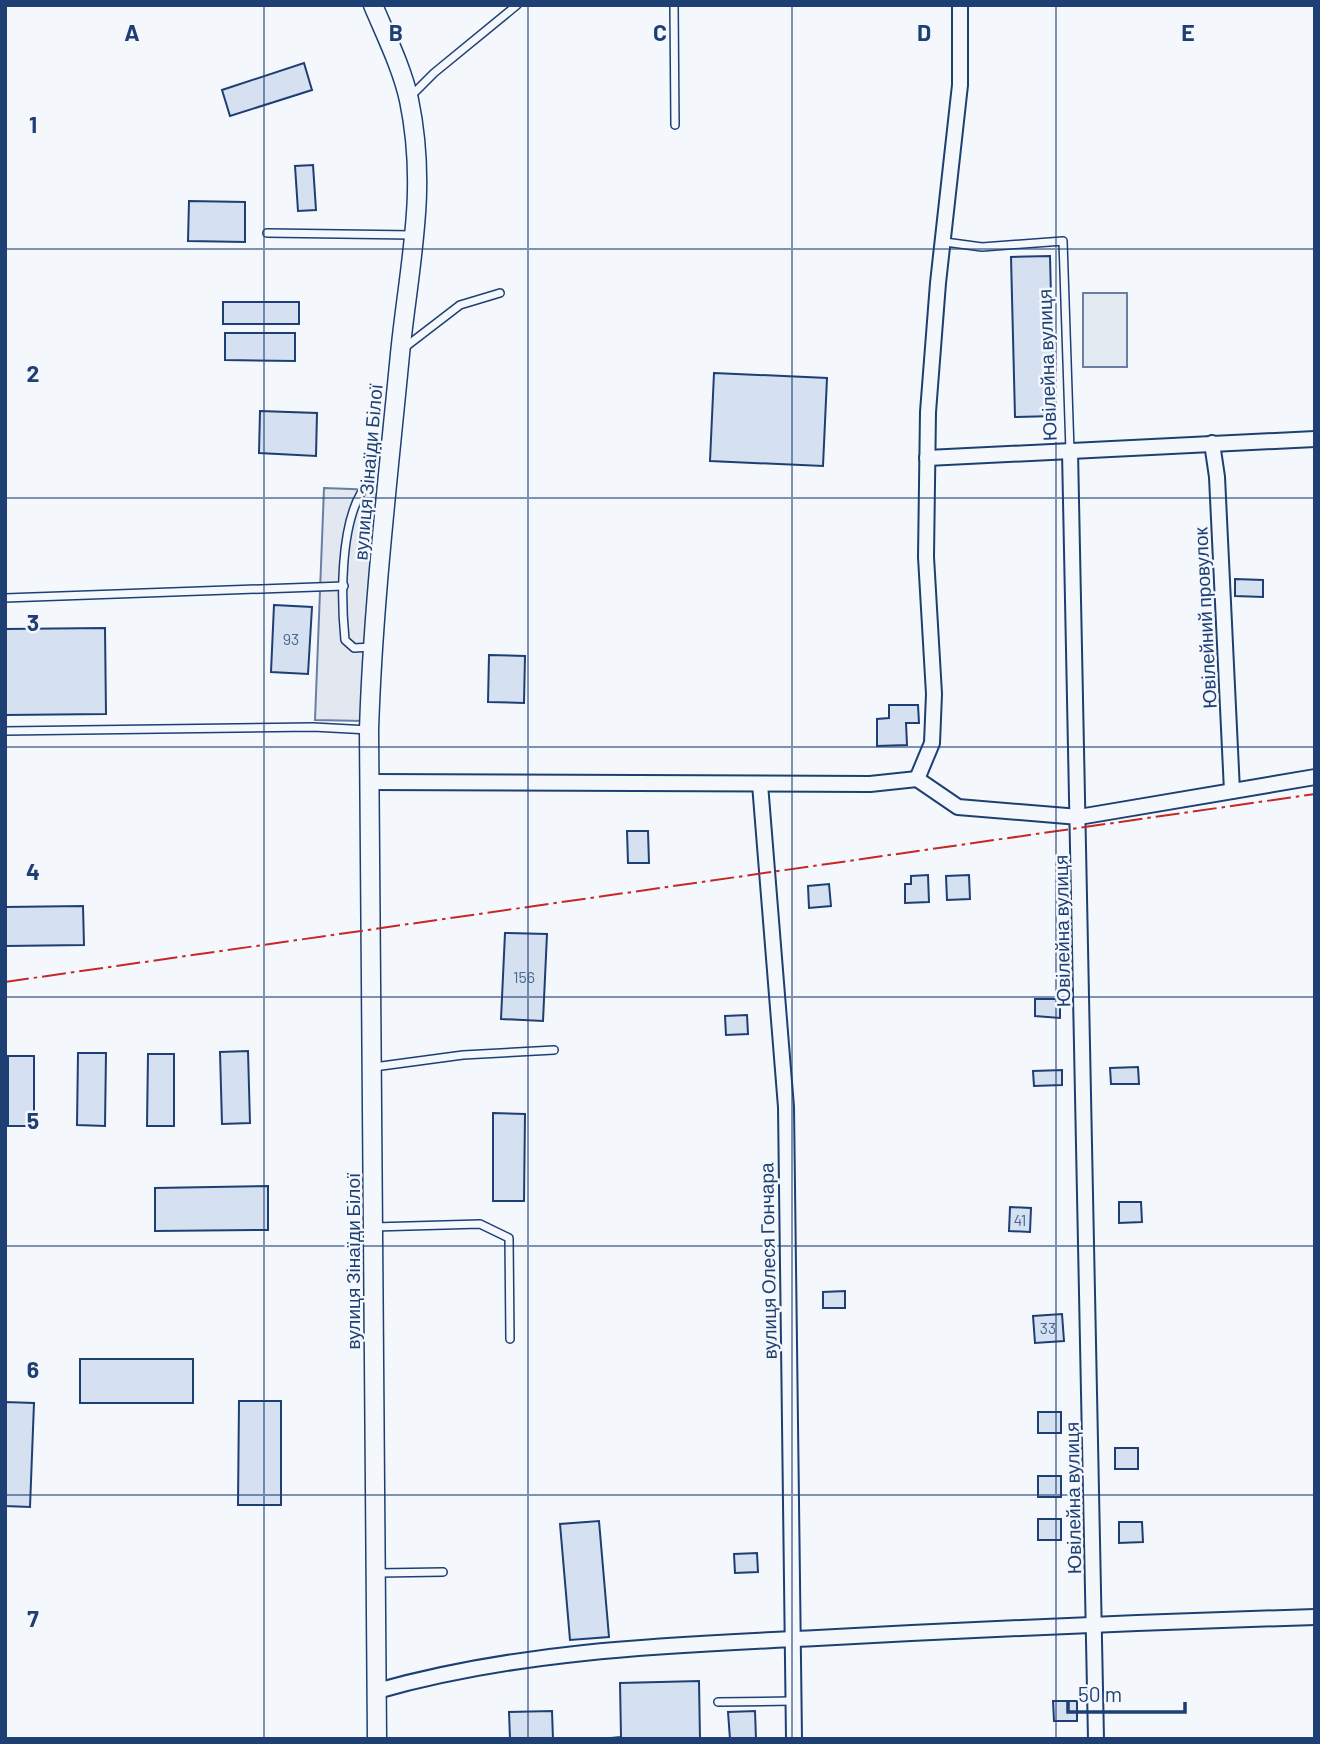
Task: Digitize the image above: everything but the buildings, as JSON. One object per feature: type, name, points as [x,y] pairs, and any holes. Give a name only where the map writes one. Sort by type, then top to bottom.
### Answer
[{"type":"street","name":"вулиця Зінаїди Білої","points":[[373,5],[409,99],[417,167],[416,235],[400,351],[372,646],[369,730],[374,1067],[377,1739]]},
{"type":"street","points":[[918,779],[932,743],[934,694],[926,557],[927,458],[938,283],[945,242],[960,85],[960,5]]},
{"type":"street","points":[[927,458],[1315,439]]},
{"type":"street","name":"Ювілейний провулок","points":[[1212,443],[1217,477],[1232,791]]},
{"type":"street","name":"Ювілейна вулиця","points":[[1070,451],[1096,1739]]},
{"type":"street","points":[[369,782],[870,784],[918,779],[958,807],[1079,817],[1315,777]]},
{"type":"street","name":"вулиця Олеся Гончара","points":[[760,784],[786,1107],[794,1739]]},
{"type":"street","points":[[377,1691],[439,1673],[583,1651],[1094,1623],[1315,1617]]},
{"type":"lane","points":[[409,99],[444,64],[517,5]]},
{"type":"lane","points":[[674,5],[675,125]]},
{"type":"lane","points":[[267,233],[416,235]]},
{"type":"lane","name":"Ювілейна вулиця","points":[[945,242],[982,247],[1063,241],[1070,451]]},
{"type":"lane","points":[[400,351],[460,304],[500,293]]},
{"type":"lane","points":[[361,494],[349,529],[344,586],[345,640],[354,648],[372,646]]},
{"type":"lane","points":[[5,598],[344,586]]},
{"type":"lane","points":[[5,731],[313,727],[369,730]]},
{"type":"lane","points":[[374,1067],[463,1055],[554,1050]]},
{"type":"lane","points":[[373,1227],[480,1224],[509,1238],[510,1339]]},
{"type":"lane","points":[[378,1573],[443,1572]]},
{"type":"lane","points":[[718,1702],[793,1701]]},
{"type":"shaded area","points":[[1083,293],[1127,293],[1127,367],[1083,367]]},
{"type":"shaded area","points":[[324,488],[377,490],[364,721],[315,720]]},
{"type":"power","points":[[5,982],[1315,794]]}]
